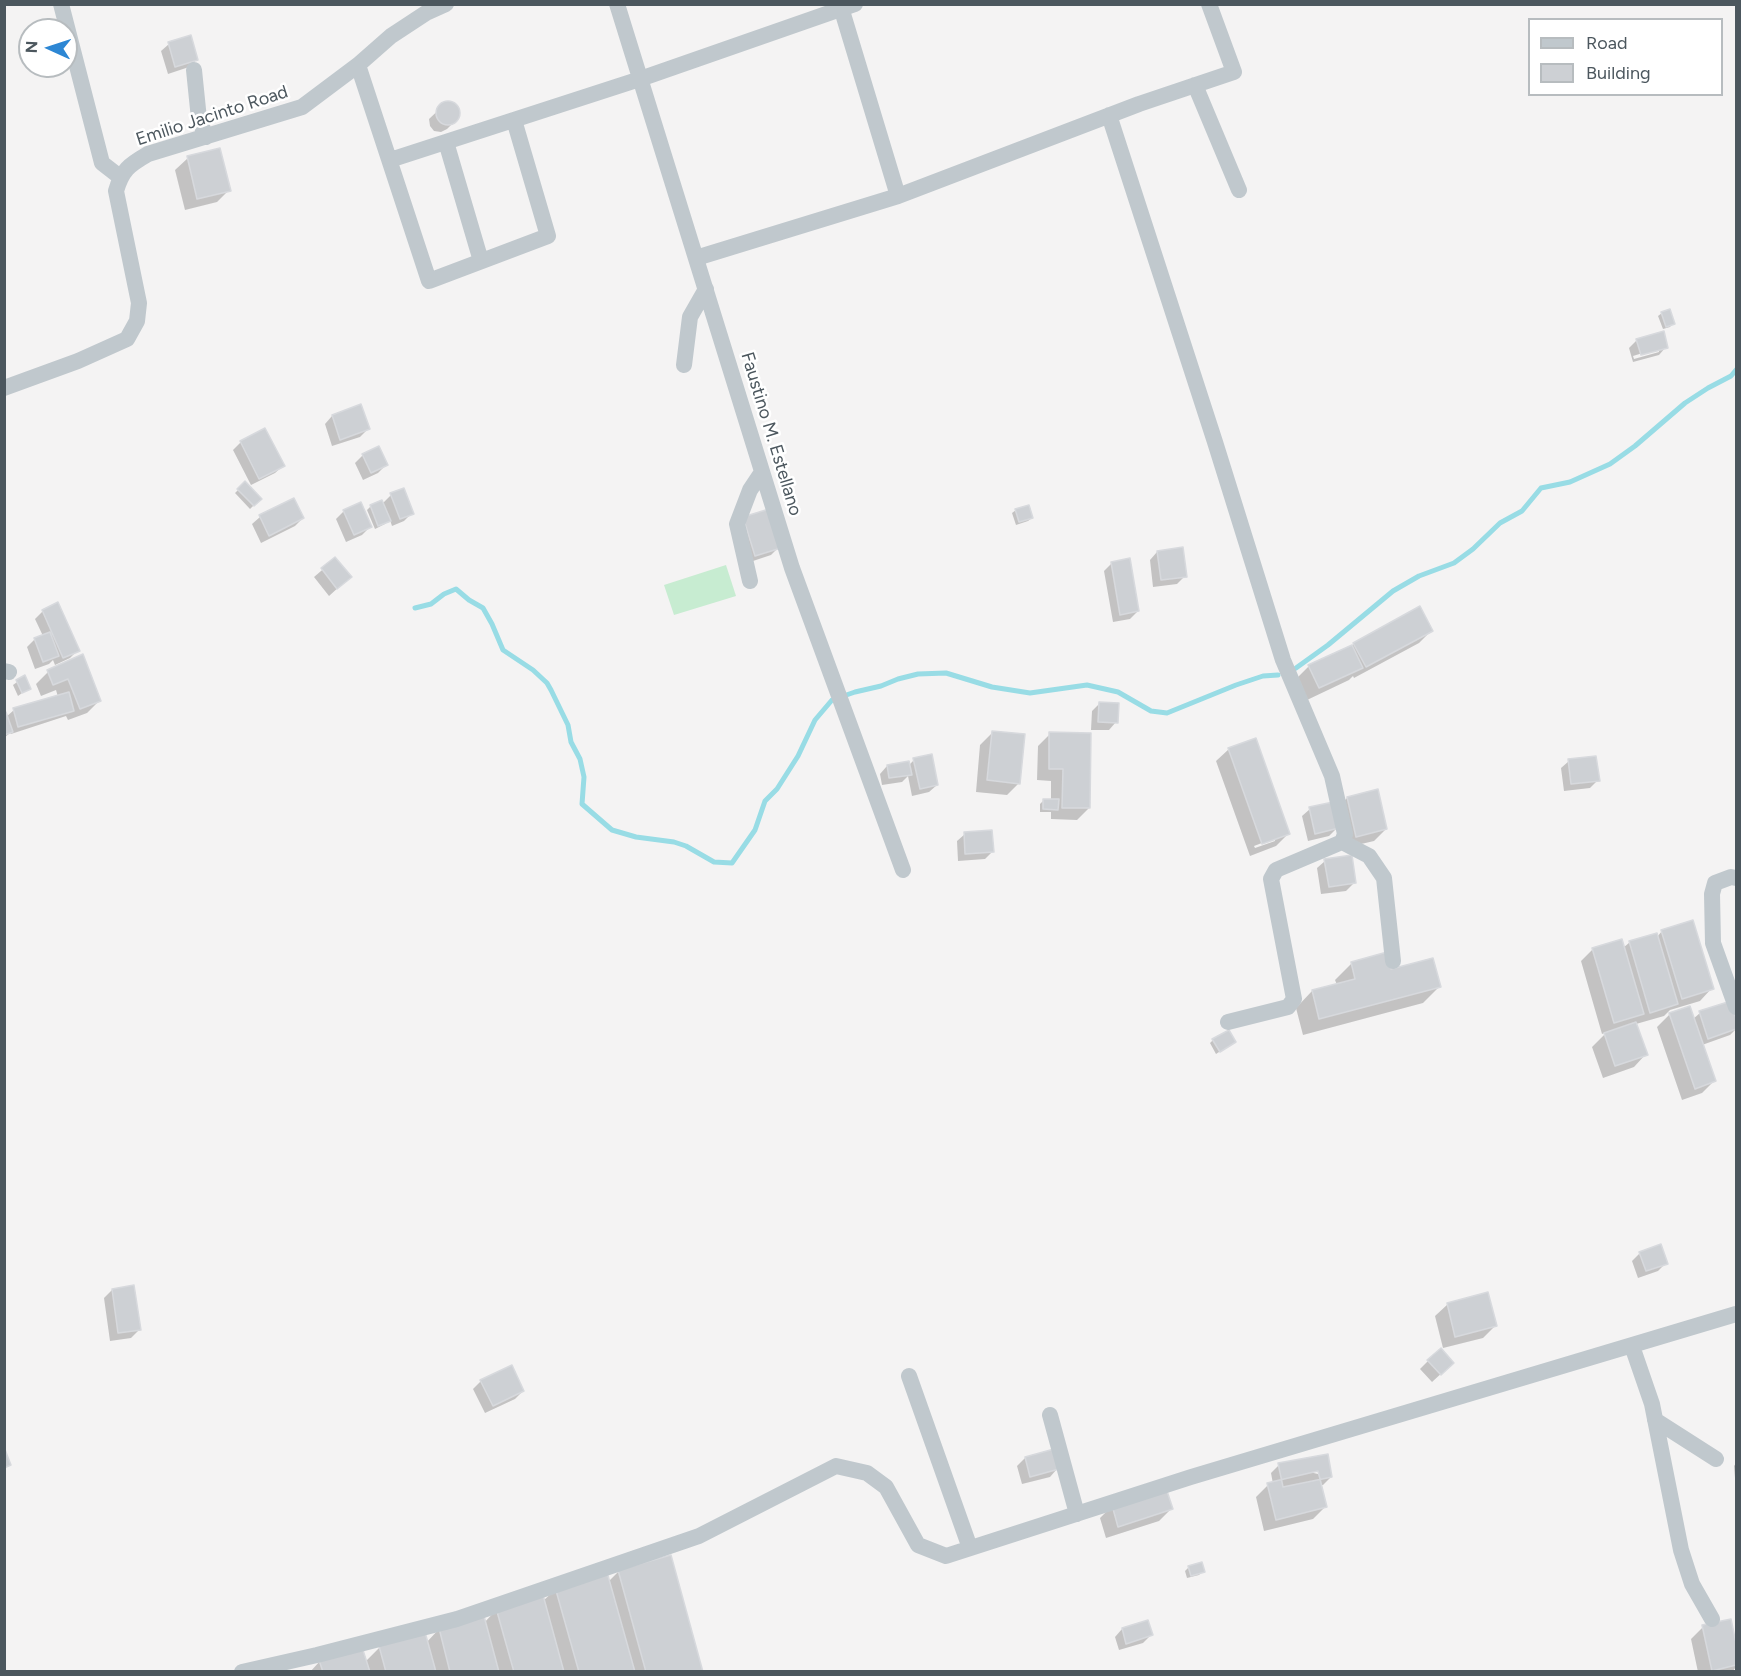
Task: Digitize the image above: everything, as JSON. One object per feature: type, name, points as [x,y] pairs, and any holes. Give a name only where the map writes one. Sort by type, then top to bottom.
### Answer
[{"type":"street","points":[[4,388],[78,361],[127,339],[137,321],[139,303],[116,191],[120,177],[102,163],[62,4]]},
{"type":"street","name":"Emilio Jacinto Road","points":[[120,177],[132,163],[148,154],[302,107],[425,9],[446,4]]},
{"type":"street","name":"Faustino M. Estellano","points":[[617,4],[792,568],[903,870]]},
{"type":"street","points":[[696,258],[898,196],[1109,115],[1234,72],[1209,4]]},
{"type":"street","points":[[390,160],[640,79],[846,6],[898,196]]},
{"type":"street","points":[[358,64],[429,281],[548,236],[514,120]]},
{"type":"street","points":[[194,70],[199,119],[206,137]]},
{"type":"street","points":[[1195,85],[1239,190]]},
{"type":"street","points":[[1109,115],[1283,660],[1332,776],[1346,834],[1342,842],[1276,870],[1271,879],[1294,999],[1288,1006],[1228,1022]]},
{"type":"street","points":[[446,142],[481,261]]},
{"type":"street","points":[[684,365],[690,317],[706,289]]},
{"type":"street","points":[[750,581],[737,524],[750,490],[762,472]]},
{"type":"street","points":[[1342,842],[1369,856],[1384,878],[1393,961]]},
{"type":"street","points":[[1737,878],[1731,877],[1715,884],[1712,894],[1713,943],[1737,1007]]},
{"type":"street","points":[[242,1671],[317,1655],[457,1619],[699,1536],[836,1466],[867,1473],[886,1487],[918,1545],[946,1556],[1191,1477],[1737,1314]]},
{"type":"street","points":[[1632,1346],[1652,1404],[1681,1550],[1692,1584],[1712,1619]]},
{"type":"street","points":[[909,1376],[970,1548]]},
{"type":"street","points":[[1050,1415],[1077,1514]]},
{"type":"street","points":[[1655,1420],[1716,1459]]},
{"type":"green space","points":[[726,565],[736,596],[674,615],[664,585]]},
{"type":"building","points":[[191,35],[198,60],[175,67],[168,42]]},
{"type":"building","points":[[448,101],[456,105],[460,113],[456,121],[448,125],[440,121],[436,113],[440,105]]},
{"type":"building","points":[[220,148],[231,191],[197,199],[187,156]]},
{"type":"building","points":[[1670,309],[1675,324],[1666,327],[1661,312]]},
{"type":"building","points":[[1664,331],[1668,348],[1641,355],[1636,339]]},
{"type":"building","points":[[361,404],[370,429],[340,440],[332,415]]},
{"type":"building","points":[[265,428],[285,466],[259,479],[240,441]]},
{"type":"building","points":[[379,446],[388,465],[371,473],[362,454]]},
{"type":"building","points":[[245,481],[262,499],[254,506],[237,489]]},
{"type":"building","points":[[404,488],[414,514],[400,519],[390,493]]},
{"type":"building","points":[[294,498],[304,518],[269,536],[259,515]]},
{"type":"building","points":[[382,500],[391,521],[378,526],[370,505]]},
{"type":"building","points":[[361,502],[372,527],[354,535],[343,510]]},
{"type":"building","points":[[1029,505],[1033,518],[1019,522],[1015,509]]},
{"type":"building","points":[[769,509],[781,548],[755,556],[743,517]]},
{"type":"building","points":[[1183,547],[1187,577],[1161,580],[1157,551]]},
{"type":"building","points":[[335,557],[352,577],[337,589],[321,568]]},
{"type":"building","points":[[1130,558],[1139,611],[1120,615],[1111,562]]},
{"type":"building","points":[[58,602],[80,651],[63,658],[42,610]]},
{"type":"building","points":[[1420,606],[1433,631],[1366,667],[1353,643]]},
{"type":"building","points":[[50,632],[59,656],[43,662],[34,638]]},
{"type":"building","points":[[1352,645],[1363,668],[1319,688],[1308,665]]},
{"type":"building","points":[[83,654],[101,701],[80,709],[68,679],[53,685],[47,670]]},
{"type":"building","points":[[25,675],[31,689],[22,693],[16,680]]},
{"type":"building","points":[[69,692],[74,711],[18,727],[13,708]]},
{"type":"building","points":[[1099,702],[1119,703],[1118,723],[1098,722]]},
{"type":"building","points":[[6,712],[13,732],[4,735],[4,713]]},
{"type":"building","points":[[992,731],[1025,734],[1020,784],[987,780]]},
{"type":"building","points":[[1049,732],[1091,733],[1090,808],[1062,808],[1063,769],[1049,769]]},
{"type":"building","points":[[1256,738],[1290,834],[1262,844],[1228,748]]},
{"type":"building","points":[[932,754],[938,785],[920,789],[913,758]]},
{"type":"building","points":[[1596,756],[1600,781],[1571,784],[1568,759]]},
{"type":"building","points":[[909,761],[912,775],[889,778],[887,765]]},
{"type":"building","points":[[1378,789],[1387,829],[1356,837],[1347,797]]},
{"type":"building","points":[[1043,799],[1059,799],[1058,810],[1043,809]]},
{"type":"building","points":[[1333,802],[1339,828],[1315,834],[1309,807]]},
{"type":"building","points":[[992,830],[994,852],[965,854],[964,832]]},
{"type":"building","points":[[1352,855],[1356,883],[1329,887],[1324,859]]},
{"type":"building","points":[[1693,920],[1714,989],[1682,999],[1661,930]]},
{"type":"building","points":[[1657,933],[1678,1004],[1650,1013],[1629,941]]},
{"type":"building","points":[[1622,939],[1644,1014],[1614,1023],[1592,948]]},
{"type":"building","points":[[1387,952],[1391,969],[1433,958],[1441,987],[1319,1019],[1312,990],[1355,979],[1351,962]]},
{"type":"building","points":[[1731,1001],[1736,1018],[1736,1029],[1708,1039],[1699,1011]]},
{"type":"building","points":[[1690,1006],[1716,1081],[1695,1089],[1669,1013]]},
{"type":"building","points":[[1636,1022],[1648,1055],[1615,1066],[1604,1033]]},
{"type":"building","points":[[1229,1030],[1236,1042],[1220,1052],[1212,1039]]},
{"type":"building","points":[[1661,1244],[1668,1264],[1646,1271],[1639,1252]]},
{"type":"building","points":[[134,1285],[141,1330],[118,1333],[112,1289]]},
{"type":"building","points":[[1488,1292],[1497,1326],[1455,1337],[1447,1303]]},
{"type":"building","points":[[1441,1348],[1454,1363],[1441,1375],[1427,1360]]},
{"type":"building","points":[[512,1365],[524,1391],[493,1406],[480,1380]]},
{"type":"building","points":[[4,1447],[11,1465],[4,1468]]},
{"type":"building","points":[[1054,1449],[1059,1469],[1030,1477],[1025,1457]]},
{"type":"building","points":[[1328,1454],[1332,1477],[1283,1487],[1278,1463]]},
{"type":"building","points":[[1318,1471],[1327,1507],[1276,1520],[1267,1483]]},
{"type":"building","points":[[1166,1488],[1173,1509],[1118,1527],[1112,1505]]},
{"type":"building","points":[[671,1555],[703,1672],[646,1672],[618,1570]]},
{"type":"building","points":[[1202,1562],[1205,1572],[1191,1576],[1188,1566]]},
{"type":"building","points":[[607,1572],[635,1672],[579,1672],[555,1587]]},
{"type":"building","points":[[543,1595],[564,1672],[514,1672],[496,1608]]},
{"type":"building","points":[[484,1616],[499,1672],[450,1672],[439,1628]]},
{"type":"building","points":[[1731,1619],[1736,1643],[1736,1665],[1712,1671],[1702,1625]]},
{"type":"building","points":[[1148,1620],[1153,1635],[1126,1644],[1122,1628]]},
{"type":"building","points":[[425,1632],[436,1672],[386,1672],[379,1646]]},
{"type":"building","points":[[362,1647],[370,1672],[323,1672],[319,1660]]},
{"type":"waterway","points":[[1296,668],[1328,645],[1393,591],[1419,576],[1454,563],[1473,549],[1500,523],[1522,511],[1541,488],[1570,482],[1610,464],[1635,446],[1685,403],[1731,376],[1736,370]]},
{"type":"waterway","points":[[415,608],[431,604],[444,594],[456,589],[483,608],[503,650],[533,670],[551,690],[568,725],[571,742],[580,759],[584,777],[582,804],[612,830],[636,837],[674,842],[714,862],[732,863],[755,830],[765,801],[777,789],[798,756],[815,720],[832,700],[855,692],[918,674],[946,673],[992,687],[1030,693],[1087,685],[1118,692],[1151,711],[1167,713],[1236,685],[1263,676],[1278,675]]}]
